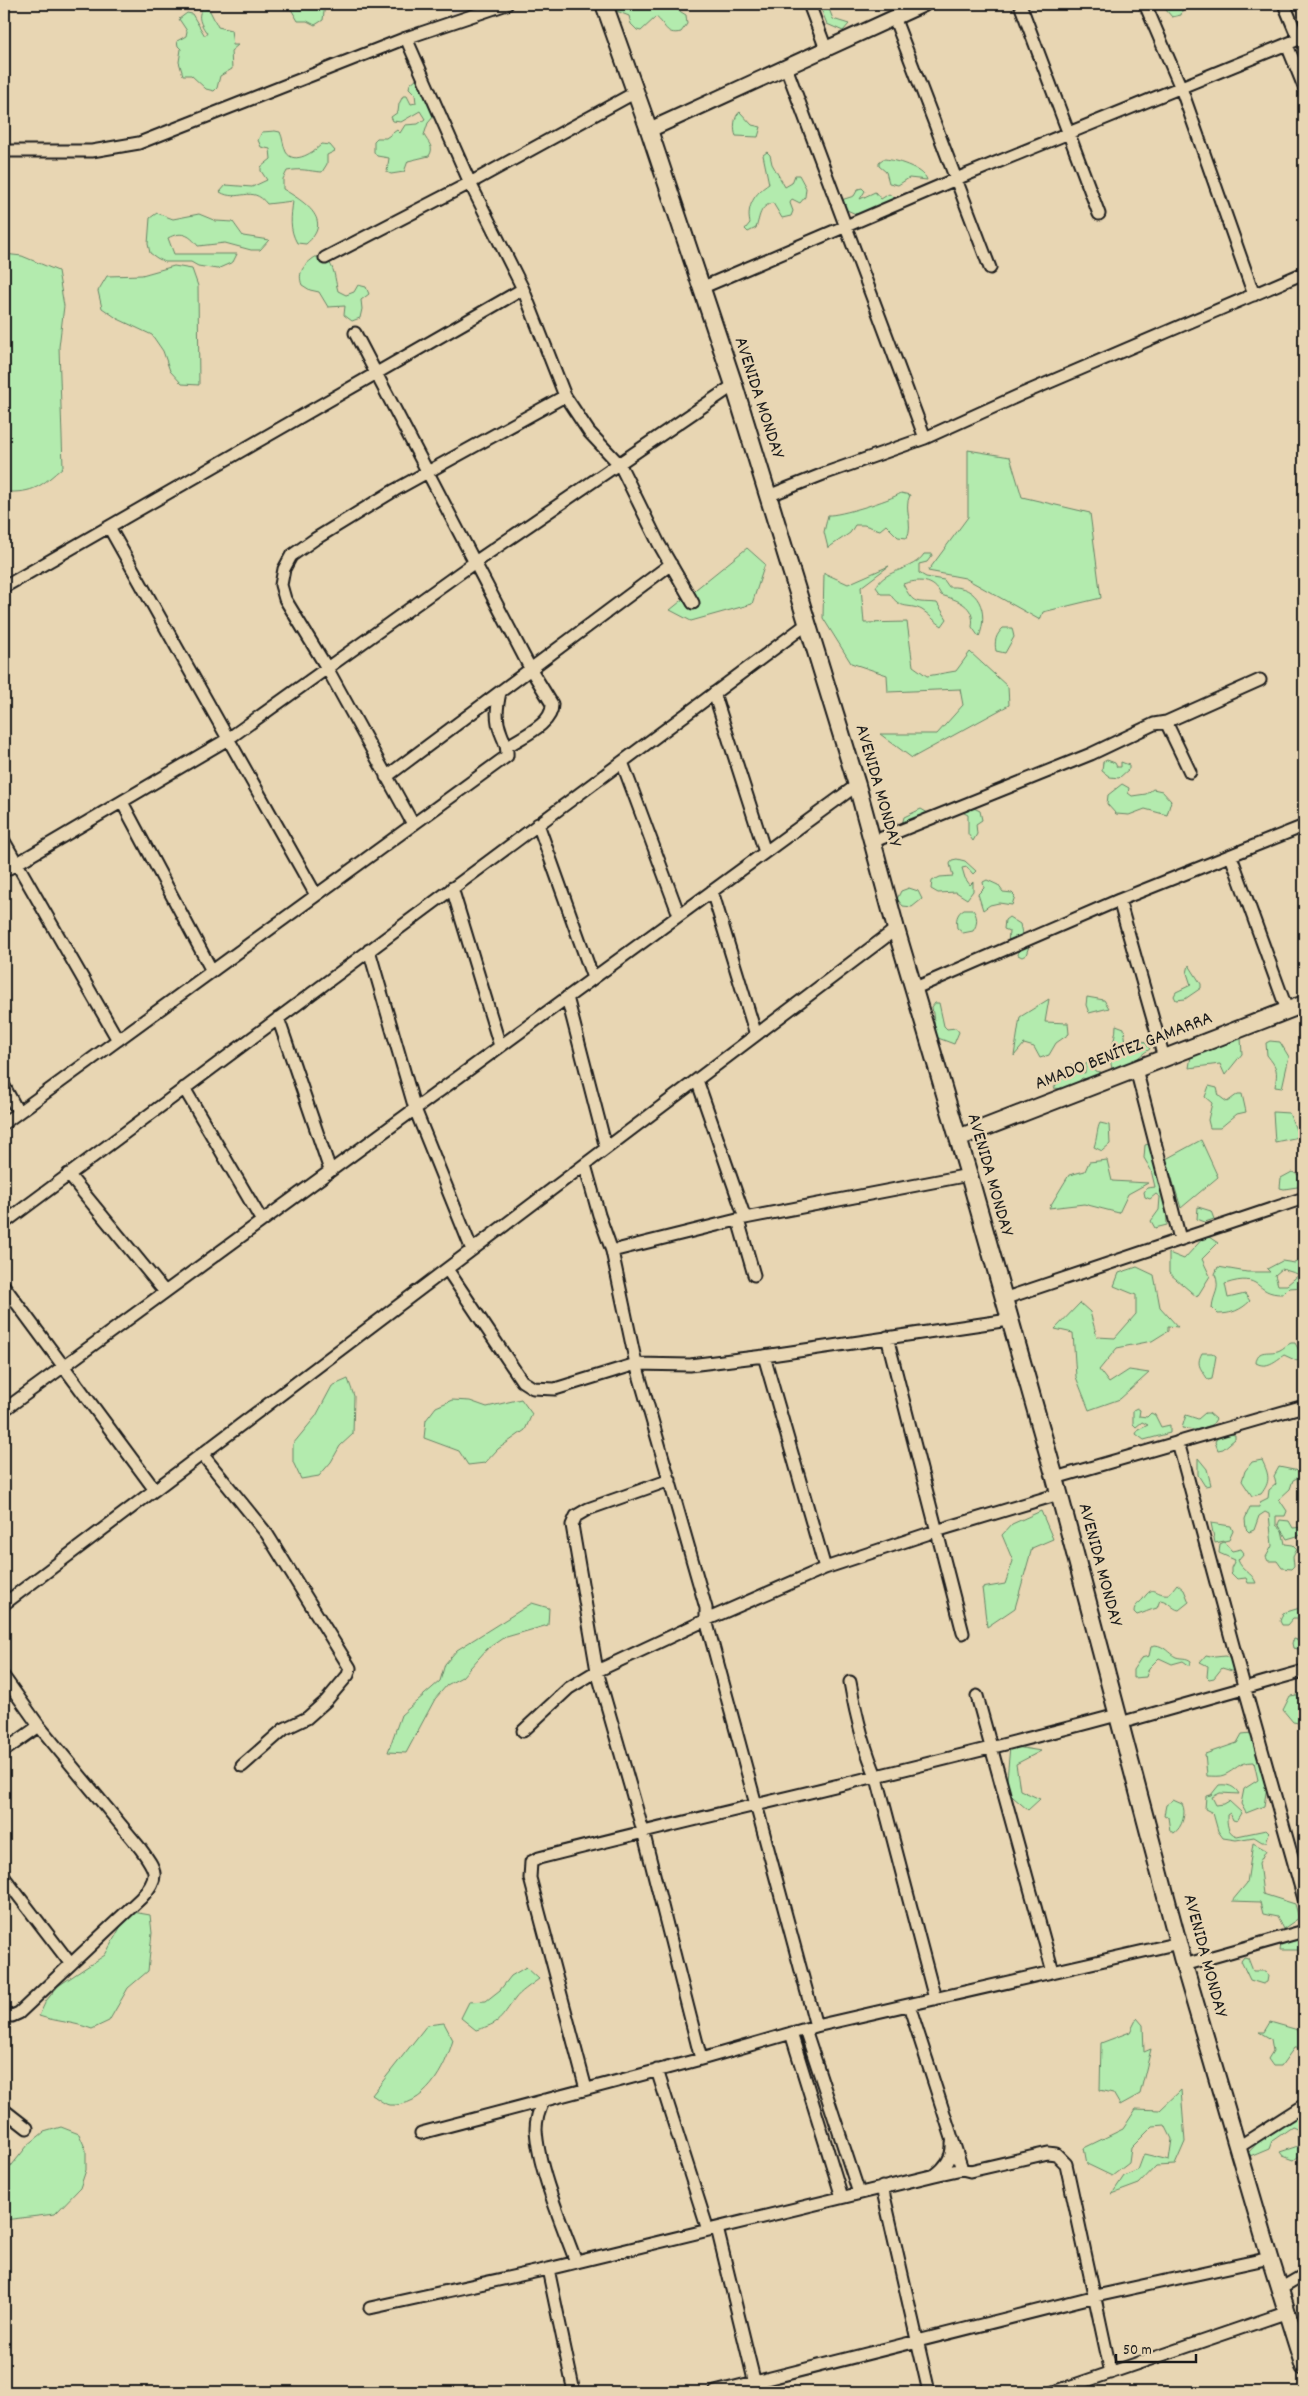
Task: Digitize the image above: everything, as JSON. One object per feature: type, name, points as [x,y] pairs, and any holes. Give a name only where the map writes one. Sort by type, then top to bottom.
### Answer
[{"type":"main road","name":"AVENIDA MONDAY","points":[[604,4],[649,130],[734,385],[857,785],[896,930],[969,1175],[1055,1478],[1184,1965],[1237,2148],[1304,2367]]},
{"type":"main road","name":"AMADO BENÍTEZ GAMARRA","points":[[958,1138],[1304,1004]]},
{"type":"street","points":[[4,150],[92,152],[139,143],[406,38],[507,4]]},
{"type":"street","points":[[809,4],[826,49]]},
{"type":"street","points":[[649,130],[924,4]]},
{"type":"street","points":[[1020,4],[1100,214]]},
{"type":"street","points":[[1145,4],[1181,88],[1254,295]]},
{"type":"street","points":[[701,288],[956,178],[1301,39],[1284,4]]},
{"type":"street","points":[[894,18],[990,268]]},
{"type":"street","points":[[406,38],[470,183],[522,290],[565,396],[589,432],[620,465],[693,603]]},
{"type":"street","points":[[1287,45],[1304,87]]},
{"type":"street","points":[[786,67],[925,438]]},
{"type":"street","points":[[325,258],[470,183],[636,92]]},
{"type":"street","points":[[768,496],[925,438],[1022,394],[1304,273]]},
{"type":"street","points":[[4,587],[522,290]]},
{"type":"street","points":[[355,332],[530,668],[552,704],[553,711],[548,719],[508,746]]},
{"type":"street","points":[[4,871],[228,739],[475,562],[620,465],[734,385]]},
{"type":"street","points":[[413,824],[327,668],[285,599],[281,586],[287,562],[291,556],[315,539],[428,472],[565,396]]},
{"type":"street","points":[[109,527],[316,895]]},
{"type":"street","points":[[386,777],[671,564]]},
{"type":"street","points":[[4,1223],[807,624]]},
{"type":"street","points":[[872,842],[1091,754],[1154,724],[1166,722],[1260,680]]},
{"type":"street","points":[[4,1123],[507,756],[508,746],[497,722],[496,713],[500,692]]},
{"type":"street","points":[[714,693],[765,852]]},
{"type":"street","points":[[1166,722],[1190,772]]},
{"type":"street","points":[[622,762],[679,915]]},
{"type":"street","points":[[4,1410],[857,785]]},
{"type":"street","points":[[122,802],[212,971]]},
{"type":"street","points":[[538,824],[593,978]]},
{"type":"street","points":[[913,989],[1119,900],[1304,826]]},
{"type":"street","points":[[4,841],[118,1040]]},
{"type":"street","points":[[1230,856],[1287,1010]]},
{"type":"street","points":[[452,888],[500,1046]]},
{"type":"street","points":[[712,891],[756,1035]]},
{"type":"street","points":[[1119,900],[1164,1058]]},
{"type":"street","points":[[4,1604],[896,930]]},
{"type":"street","points":[[369,950],[415,1108],[472,1250]]},
{"type":"street","points":[[567,997],[606,1148]]},
{"type":"street","points":[[278,1018],[330,1170]]},
{"type":"street","points":[[1136,1070],[1180,1239]]},
{"type":"street","points":[[697,1080],[741,1219],[754,1275]]},
{"type":"street","points":[[4,1086],[18,1112]]},
{"type":"street","points":[[184,1088],[262,1221]]},
{"type":"street","points":[[585,1165],[599,1215],[612,1251],[636,1364],[706,1608],[706,1620],[756,1806],[811,2027],[860,2193]]},
{"type":"street","points":[[68,1174],[165,1292]]},
{"type":"street","points":[[612,1251],[741,1219],[969,1175]]},
{"type":"street","points":[[1003,1299],[1304,1198]]},
{"type":"street","points":[[447,1269],[522,1382],[533,1388],[555,1389],[636,1364],[690,1365],[1009,1320]]},
{"type":"street","points":[[4,1286],[155,1490]]},
{"type":"street","points":[[887,1338],[963,1632]]},
{"type":"street","points":[[764,1356],[825,1568]]},
{"type":"street","points":[[1055,1478],[1304,1407]]},
{"type":"street","points":[[1178,1442],[1304,1899]]},
{"type":"street","points":[[202,1454],[267,1534],[350,1668],[348,1675],[326,1701],[307,1718],[284,1729],[242,1766]]},
{"type":"street","points":[[670,1480],[588,1509],[576,1516],[572,1526],[597,1671],[643,1831],[701,2059]]},
{"type":"street","points":[[522,1731],[569,1688],[597,1671],[706,1620],[825,1568],[936,1531],[1059,1494]]},
{"type":"street","points":[[586,2089],[530,1878],[531,1862],[539,1858],[643,1831],[877,1778],[1119,1719],[1304,1671]]},
{"type":"street","points":[[4,1677],[39,1726],[140,1848],[155,1872],[155,1880],[141,1898],[70,1962],[19,2012],[12,2016],[4,2014]]},
{"type":"street","points":[[850,1682],[857,1724],[865,1751],[877,1778],[935,1999]]},
{"type":"street","points":[[977,1696],[1053,1972]]},
{"type":"street","points":[[4,1751],[39,1726]]},
{"type":"street","points":[[4,1877],[70,1962]]},
{"type":"street","points":[[1184,1965],[1304,1931]]},
{"type":"street","points":[[421,2133],[701,2059],[811,2027],[1178,1943]]},
{"type":"street","points":[[909,2005],[962,2169]]},
{"type":"street","points":[[791,2033],[842,2197]]},
{"type":"street","points":[[657,2070],[713,2229],[755,2387]]},
{"type":"street","points":[[544,2100],[537,2115],[536,2130],[541,2158],[576,2262]]},
{"type":"street","points":[[1237,2148],[1304,2105]]},
{"type":"street","points":[[4,2110],[27,2128]]},
{"type":"street","points":[[936,2175],[944,2168],[949,2159],[952,2137]]},
{"type":"street","points":[[370,2308],[548,2269],[882,2187],[962,2169],[970,2171],[1048,2153],[1056,2154],[1066,2164],[1096,2296],[1111,2373]]},
{"type":"street","points":[[882,2187],[929,2392]]},
{"type":"street","points":[[715,2392],[755,2387],[917,2340],[1096,2296],[1270,2258]]},
{"type":"street","points":[[548,2269],[574,2392]]},
{"type":"street","points":[[1280,2289],[1304,2275]]},
{"type":"street","points":[[1054,2392],[1288,2312]]},
{"type":"shaded area","points":[[450,4],[476,4],[453,13]]},
{"type":"green space","points":[[288,4],[325,4],[323,20],[315,25],[307,21],[298,21]]},
{"type":"green space","points":[[613,4],[668,4],[686,15],[687,24],[681,32],[676,33],[666,29],[656,17],[641,31],[637,30],[631,24],[629,16],[614,10]]},
{"type":"green space","points":[[819,4],[827,4],[833,19],[849,24],[843,31],[827,24]]},
{"type":"green space","points":[[1164,4],[1179,4],[1183,7],[1181,15],[1172,17]]},
{"type":"green space","points":[[203,8],[210,11],[218,27],[231,30],[233,45],[238,45],[231,51],[232,69],[220,76],[217,88],[214,91],[206,89],[191,75],[183,75],[179,62],[181,49],[177,41],[186,36],[187,31],[179,19],[187,13],[192,14],[205,36],[207,33],[201,24],[200,17]]},
{"type":"green space","points":[[417,78],[434,116],[428,123],[424,135],[430,145],[431,153],[429,156],[408,161],[404,172],[391,174],[387,172],[389,158],[377,156],[374,152],[374,141],[377,138],[386,138],[397,130],[400,133],[405,125],[418,124],[425,119],[420,111],[401,122],[393,121],[391,117],[398,112],[403,96],[407,96],[411,104],[416,103],[415,94],[409,88],[410,84]]},
{"type":"green space","points":[[740,112],[752,125],[761,127],[758,137],[736,136],[736,116]]},
{"type":"green space","points":[[262,132],[280,132],[286,152],[294,158],[304,156],[322,144],[330,145],[335,151],[327,155],[327,164],[322,172],[287,171],[283,179],[283,189],[307,205],[317,219],[314,235],[306,244],[297,243],[293,233],[291,218],[293,201],[267,204],[256,195],[233,196],[220,192],[226,185],[252,187],[267,180],[261,171],[261,167],[271,159],[270,149],[261,147],[258,140]]},
{"type":"green space","points":[[767,152],[785,187],[792,183],[795,175],[799,175],[806,188],[805,197],[800,203],[792,199],[790,203],[793,211],[791,216],[782,218],[773,203],[768,204],[761,212],[756,228],[748,232],[745,229],[750,223],[749,211],[753,200],[769,184],[763,155]]},
{"type":"green space","points":[[883,159],[901,162],[914,168],[925,176],[927,180],[909,178],[898,185],[889,183],[886,172],[879,166],[879,162]]},
{"type":"green space","points":[[862,188],[865,191],[860,199],[875,192],[881,199],[889,194],[897,199],[866,214],[856,214],[840,207],[838,201],[854,196],[858,189]]},
{"type":"green space","points":[[157,213],[173,219],[199,214],[216,221],[233,222],[243,236],[269,240],[260,250],[251,250],[225,243],[198,246],[188,236],[181,234],[168,238],[174,254],[237,254],[233,262],[217,269],[198,266],[191,262],[165,262],[150,253],[148,244],[150,218]]},
{"type":"green space","points":[[4,254],[22,256],[58,271],[64,306],[59,347],[63,467],[43,484],[30,490],[15,492],[4,492]]},
{"type":"green space","points":[[315,257],[325,257],[329,261],[333,269],[338,291],[346,295],[354,292],[358,285],[366,287],[369,294],[361,300],[360,318],[352,321],[344,315],[345,306],[328,307],[319,292],[310,290],[302,285],[300,276],[302,269]]},
{"type":"green space","points":[[174,266],[192,269],[198,286],[199,385],[182,384],[170,371],[163,351],[152,335],[118,319],[102,308],[98,291],[107,276],[142,275]]},
{"type":"green space","points":[[968,450],[1010,457],[1022,497],[1090,513],[1101,598],[1043,612],[1040,620],[965,578],[928,571],[968,517]]},
{"type":"green space","points":[[901,493],[910,495],[908,501],[909,532],[907,538],[898,537],[886,525],[880,530],[864,525],[855,525],[850,533],[828,548],[824,532],[828,515],[865,507]]},
{"type":"green space","points":[[747,548],[765,564],[752,604],[691,621],[670,610]]},
{"type":"green space","points":[[924,554],[933,554],[927,562],[919,564],[919,573],[926,577],[944,580],[949,587],[968,590],[979,602],[983,618],[979,637],[972,627],[971,613],[968,609],[959,602],[941,595],[930,583],[914,581],[903,584],[910,596],[916,601],[937,603],[947,619],[942,626],[922,610],[898,603],[890,594],[881,594],[876,587],[886,576],[913,564]]},
{"type":"green space","points":[[889,566],[861,587],[864,623],[907,622],[913,666],[927,676],[956,671],[970,652],[1008,687],[1009,705],[912,758],[880,734],[937,734],[963,705],[960,689],[888,692],[887,675],[851,663],[823,618],[824,573],[848,584]]},
{"type":"green space","points":[[1003,628],[1012,628],[1014,637],[1005,653],[996,651],[995,647],[996,638]]},
{"type":"green space","points":[[1107,760],[1115,763],[1117,767],[1121,767],[1121,762],[1129,765],[1129,769],[1119,778],[1110,777],[1102,771],[1103,762]]},
{"type":"green space","points":[[1122,784],[1129,788],[1128,793],[1132,796],[1146,794],[1153,789],[1162,791],[1171,801],[1167,815],[1145,809],[1129,815],[1116,814],[1107,804],[1108,795]]},
{"type":"green space","points":[[972,807],[980,811],[982,820],[976,824],[977,834],[973,841],[968,834],[968,815],[960,811]]},
{"type":"green space","points":[[921,809],[928,813],[929,817],[902,825],[904,817]]},
{"type":"green space","points":[[952,860],[965,861],[976,871],[973,874],[967,867],[962,868],[965,878],[970,885],[973,882],[973,891],[967,899],[956,892],[938,893],[931,889],[932,881],[940,877],[953,876],[950,864]]},
{"type":"green space","points":[[987,880],[998,885],[1003,892],[1012,893],[1015,896],[1012,905],[999,903],[990,905],[983,910],[978,894],[984,888],[983,882]]},
{"type":"green space","points":[[909,888],[918,891],[922,899],[912,907],[903,906],[897,899],[901,891]]},
{"type":"green space","points":[[964,909],[972,909],[977,920],[973,931],[963,933],[957,928],[957,917]]},
{"type":"green space","points":[[1009,917],[1020,924],[1023,938],[1029,946],[1026,955],[1022,957],[1018,955],[1019,947],[1008,944],[1009,931],[1004,929],[1005,920]]},
{"type":"green space","points":[[1189,965],[1201,984],[1201,988],[1185,999],[1176,1000],[1174,996],[1176,992],[1191,985],[1187,973]]},
{"type":"green space","points":[[1087,997],[1104,1000],[1109,1008],[1089,1013],[1086,1005]]},
{"type":"green space","points":[[1049,999],[1045,1022],[1068,1023],[1069,1034],[1056,1043],[1049,1055],[1040,1058],[1034,1047],[1024,1044],[1014,1056],[1020,1017]]},
{"type":"green space","points":[[935,1003],[939,1003],[944,1026],[947,1029],[956,1028],[959,1032],[954,1044],[938,1038],[936,1034],[932,1007]]},
{"type":"green space","points":[[1116,1025],[1124,1028],[1126,1044],[1136,1045],[1144,1041],[1150,1049],[1128,1065],[1112,1069],[1111,1051]]},
{"type":"green space","points":[[1241,1038],[1242,1054],[1225,1075],[1220,1064],[1189,1068],[1191,1056]]},
{"type":"green space","points":[[1270,1041],[1280,1042],[1289,1057],[1282,1088],[1275,1087],[1276,1069],[1267,1055],[1266,1043]]},
{"type":"green space","points":[[1092,1056],[1095,1071],[1101,1072],[1100,1082],[1082,1078],[1071,1090],[1054,1088],[1059,1080],[1067,1077],[1063,1070],[1071,1064],[1076,1071],[1085,1073],[1086,1064]]},
{"type":"green space","points":[[1209,1086],[1217,1088],[1219,1096],[1227,1102],[1238,1094],[1242,1094],[1246,1112],[1237,1114],[1220,1128],[1210,1128],[1208,1120],[1212,1103],[1205,1097]]},
{"type":"green space","points":[[1273,1112],[1289,1113],[1299,1137],[1275,1142]]},
{"type":"green space","points":[[1100,1123],[1109,1125],[1110,1144],[1102,1151],[1094,1147]]},
{"type":"green space","points":[[1201,1140],[1218,1177],[1181,1208],[1166,1159]]},
{"type":"green space","points":[[1149,1144],[1166,1197],[1167,1225],[1155,1228],[1151,1221],[1159,1210],[1160,1197],[1156,1194],[1150,1199],[1145,1197],[1144,1192],[1147,1188],[1155,1187],[1151,1170],[1144,1158],[1145,1145]]},
{"type":"green space","points":[[1107,1160],[1112,1181],[1148,1183],[1128,1194],[1119,1213],[1084,1204],[1049,1208],[1069,1175],[1085,1171],[1089,1162]]},
{"type":"green space","points":[[1292,1172],[1304,1177],[1304,1186],[1280,1188],[1281,1178]]},
{"type":"green space","points":[[1198,1207],[1211,1211],[1214,1219],[1205,1222],[1197,1219]]},
{"type":"green space","points":[[1206,1235],[1218,1243],[1202,1259],[1210,1276],[1197,1297],[1169,1273],[1169,1253],[1184,1259]]},
{"type":"green space","points":[[1304,1256],[1304,1269],[1298,1274],[1282,1269],[1275,1275],[1278,1285],[1287,1285],[1300,1274],[1304,1276],[1304,1287],[1289,1288],[1283,1294],[1267,1291],[1246,1280],[1237,1281],[1225,1284],[1228,1298],[1245,1294],[1250,1301],[1243,1307],[1227,1313],[1218,1314],[1212,1308],[1217,1288],[1215,1274],[1218,1267],[1247,1272],[1270,1272],[1267,1269],[1282,1261],[1295,1263]]},
{"type":"green space","points":[[1137,1267],[1154,1275],[1160,1307],[1178,1327],[1168,1326],[1168,1331],[1152,1341],[1117,1348],[1099,1370],[1109,1383],[1129,1370],[1149,1373],[1120,1399],[1089,1410],[1076,1377],[1073,1333],[1055,1329],[1080,1303],[1090,1312],[1097,1337],[1115,1338],[1136,1314],[1136,1295],[1114,1286],[1119,1273]]},
{"type":"green space","points":[[1291,1343],[1295,1343],[1300,1352],[1300,1358],[1297,1361],[1284,1355],[1267,1365],[1256,1363],[1261,1353],[1276,1351]]},
{"type":"green space","points":[[1202,1353],[1212,1353],[1216,1356],[1212,1379],[1208,1380],[1200,1367],[1199,1361]]},
{"type":"green space","points":[[348,1379],[354,1396],[353,1434],[340,1446],[331,1462],[319,1476],[301,1479],[293,1462],[293,1444],[316,1416],[332,1386]]},
{"type":"green space","points":[[521,1399],[532,1414],[525,1430],[498,1449],[485,1463],[468,1465],[459,1451],[424,1438],[426,1420],[436,1407],[452,1400],[470,1401],[487,1407]]},
{"type":"green space","points":[[1137,1408],[1140,1410],[1139,1416],[1147,1417],[1151,1413],[1155,1415],[1161,1427],[1170,1425],[1170,1433],[1144,1440],[1136,1434],[1138,1430],[1148,1425],[1142,1422],[1136,1427],[1133,1424],[1133,1410]]},
{"type":"green space","points":[[1205,1413],[1209,1413],[1216,1419],[1212,1425],[1195,1430],[1182,1428],[1186,1415],[1198,1419]]},
{"type":"green space","points":[[1230,1434],[1235,1435],[1235,1439],[1223,1449],[1218,1450],[1215,1442],[1217,1438]]},
{"type":"green space","points":[[1198,1458],[1207,1469],[1211,1485],[1205,1486],[1198,1475]]},
{"type":"green space","points":[[1262,1460],[1268,1481],[1261,1494],[1252,1496],[1242,1481],[1245,1471],[1252,1462]]},
{"type":"green space","points":[[1279,1467],[1304,1472],[1304,1494],[1298,1486],[1297,1478],[1293,1480],[1290,1489],[1279,1499],[1287,1511],[1285,1516],[1276,1516],[1276,1525],[1282,1530],[1285,1544],[1293,1545],[1297,1549],[1293,1557],[1294,1566],[1291,1569],[1282,1568],[1277,1561],[1268,1561],[1266,1557],[1272,1546],[1269,1514],[1265,1512],[1259,1516],[1254,1530],[1249,1532],[1246,1529],[1245,1519],[1250,1507],[1259,1507],[1260,1502],[1268,1498],[1269,1490],[1276,1484],[1274,1476]]},
{"type":"green space","points":[[1041,1511],[1053,1539],[1032,1548],[1015,1608],[987,1627],[982,1588],[1005,1584],[1013,1561],[1002,1535],[1012,1524]]},
{"type":"green space","points":[[1280,1520],[1289,1521],[1293,1528],[1304,1527],[1304,1534],[1287,1539],[1278,1524]]},
{"type":"green space","points":[[1211,1523],[1231,1526],[1233,1531],[1229,1540],[1215,1543]]},
{"type":"green space","points":[[1224,1542],[1232,1551],[1241,1549],[1244,1553],[1238,1560],[1256,1583],[1248,1583],[1246,1578],[1237,1579],[1231,1573],[1235,1560],[1219,1553],[1220,1544]]},
{"type":"green space","points":[[1177,1584],[1184,1590],[1189,1602],[1179,1610],[1160,1600],[1157,1608],[1137,1615],[1134,1612],[1136,1606],[1150,1591],[1169,1594]]},
{"type":"green space","points":[[532,1603],[549,1608],[548,1625],[503,1638],[487,1649],[462,1677],[447,1685],[435,1699],[406,1753],[388,1752],[401,1715],[440,1681],[445,1664],[457,1650]]},
{"type":"green space","points":[[1300,1608],[1304,1611],[1304,1650],[1293,1648],[1292,1643],[1294,1639],[1298,1640],[1298,1618],[1293,1618],[1287,1625],[1282,1625],[1280,1621],[1283,1613]]},
{"type":"green space","points":[[1155,1645],[1164,1648],[1176,1657],[1191,1661],[1190,1666],[1183,1661],[1172,1664],[1159,1658],[1149,1668],[1146,1677],[1133,1678],[1133,1670],[1141,1658],[1149,1656],[1151,1647]]},
{"type":"green space","points":[[1206,1655],[1215,1657],[1225,1656],[1234,1661],[1235,1672],[1222,1668],[1214,1678],[1209,1679],[1207,1677],[1208,1666],[1200,1662]]},
{"type":"green space","points":[[1304,1694],[1304,1724],[1293,1722],[1283,1710],[1290,1696]]},
{"type":"green space","points":[[1252,1733],[1267,1786],[1264,1806],[1246,1813],[1241,1804],[1244,1789],[1258,1780],[1254,1762],[1241,1765],[1222,1776],[1207,1776],[1205,1754],[1237,1743],[1242,1734]]},
{"type":"green space","points":[[1010,1746],[1041,1751],[1016,1764],[1020,1790],[1040,1799],[1028,1810],[1006,1791]]},
{"type":"green space","points":[[1219,1785],[1230,1786],[1239,1794],[1220,1793],[1212,1797],[1216,1805],[1229,1801],[1242,1813],[1237,1821],[1233,1820],[1230,1813],[1227,1815],[1231,1833],[1237,1836],[1266,1830],[1269,1833],[1266,1842],[1262,1842],[1254,1837],[1236,1840],[1223,1838],[1218,1831],[1213,1813],[1205,1809],[1206,1796],[1211,1795]]},
{"type":"green space","points":[[1173,1800],[1182,1804],[1184,1811],[1181,1824],[1174,1833],[1170,1831],[1168,1817],[1164,1815],[1166,1805]]},
{"type":"green space","points":[[1253,1843],[1266,1850],[1259,1863],[1263,1894],[1295,1904],[1299,1918],[1283,1929],[1277,1917],[1263,1914],[1260,1902],[1232,1901],[1247,1883]]},
{"type":"green space","points":[[1304,1849],[1304,1873],[1300,1874],[1296,1853]]},
{"type":"green space","points":[[133,1912],[150,1915],[152,1933],[148,1971],[128,1988],[109,2021],[92,2029],[39,2016],[46,2001],[58,1986],[105,1955],[122,1924]]},
{"type":"green space","points":[[1289,1939],[1304,1939],[1304,1950],[1280,1950],[1281,1943]]},
{"type":"green space","points":[[1244,1957],[1248,1958],[1253,1971],[1265,1971],[1268,1976],[1267,1982],[1263,1984],[1250,1980],[1241,1961]]},
{"type":"green space","points":[[526,1967],[539,1979],[517,1996],[503,2016],[491,2025],[476,2030],[461,2018],[469,2002],[486,2001],[500,1990],[511,1976]]},
{"type":"green space","points":[[1137,2018],[1143,2025],[1144,2052],[1151,2049],[1140,2094],[1120,2105],[1113,2093],[1100,2090],[1101,2043],[1130,2032]]},
{"type":"green space","points":[[1270,2022],[1298,2030],[1301,2041],[1304,2041],[1304,2048],[1294,2048],[1281,2066],[1273,2066],[1268,2059],[1273,2051],[1271,2039],[1259,2032],[1264,2032]]},
{"type":"green space","points":[[444,2023],[453,2040],[439,2074],[423,2093],[413,2100],[402,2104],[389,2105],[372,2095],[427,2025]]},
{"type":"green space","points":[[1181,2090],[1185,2142],[1175,2165],[1156,2166],[1139,2184],[1112,2194],[1124,2176],[1138,2170],[1144,2154],[1169,2160],[1172,2139],[1165,2125],[1153,2126],[1131,2148],[1129,2163],[1112,2176],[1087,2164],[1084,2148],[1123,2129],[1136,2109],[1160,2110]]},
{"type":"green space","points":[[1304,2118],[1304,2152],[1294,2160],[1283,2156],[1280,2152],[1298,2146],[1297,2129],[1292,2127],[1272,2141],[1269,2149],[1250,2157],[1248,2153],[1273,2129],[1287,2121]]},
{"type":"green space","points":[[61,2127],[79,2134],[86,2150],[86,2170],[80,2188],[55,2214],[4,2220],[4,2175],[28,2145],[44,2132]]}]
